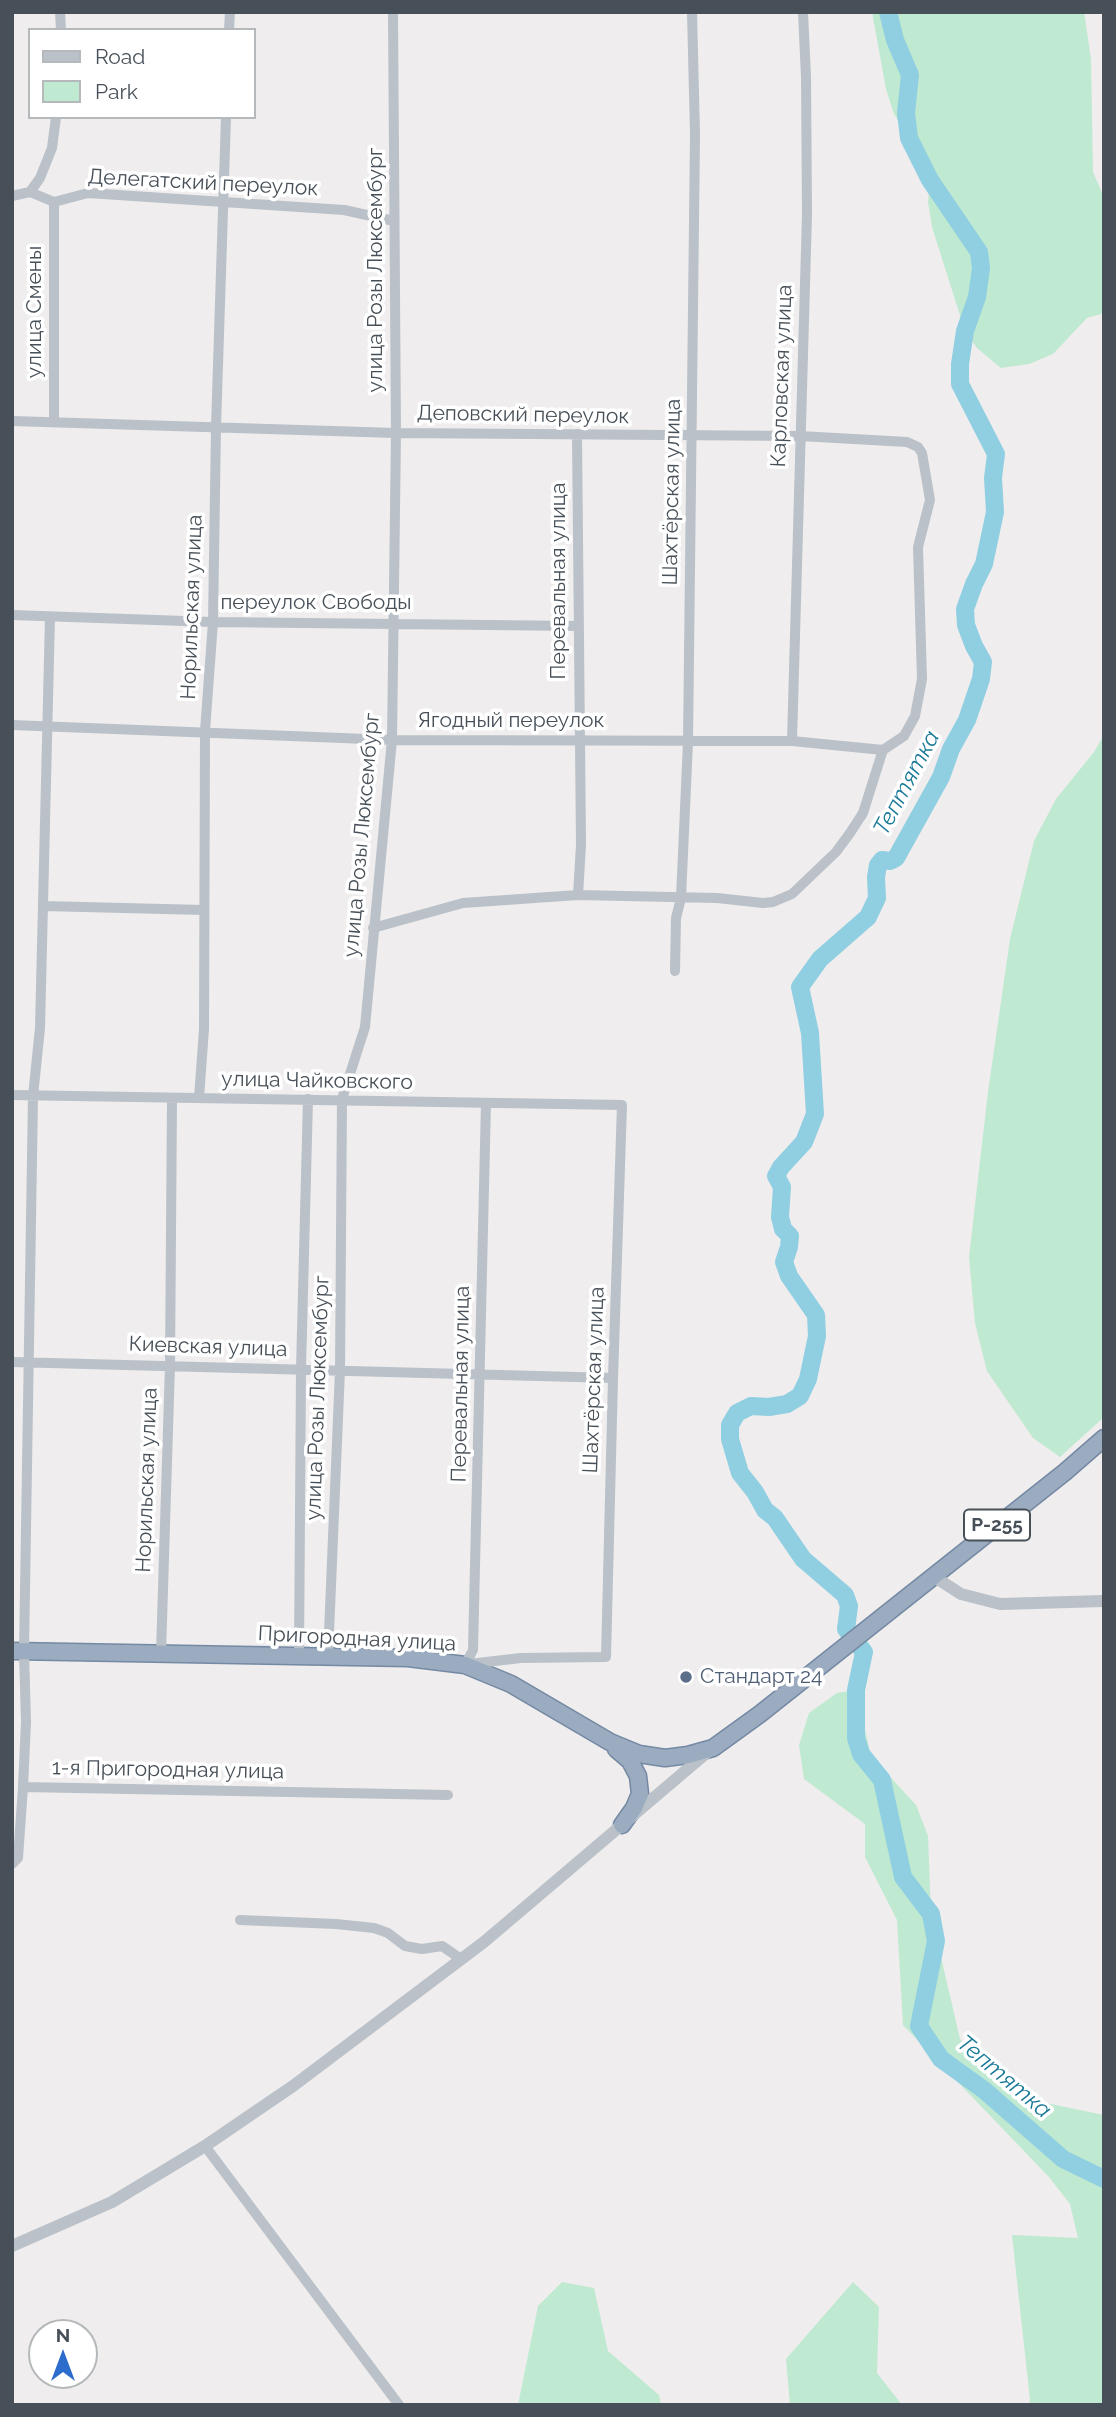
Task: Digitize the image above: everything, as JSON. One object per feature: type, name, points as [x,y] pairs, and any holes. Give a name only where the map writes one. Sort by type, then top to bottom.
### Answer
[{"type":"highway","name":"Р-255","points":[[933,1576],[1104,1438]]},
{"type":"highway","name":"Пригородная улица","points":[[18,1652],[408,1658],[465,1665],[511,1684],[610,1742],[639,1754],[665,1758],[713,1748],[760,1714],[933,1576]]},
{"type":"highway","points":[[610,1742],[630,1761],[638,1776],[640,1794],[622,1825]]},
{"type":"street","name":"улица Розы Люксембург","points":[[328,1657],[341,1370],[342,1099],[365,1027],[392,740],[396,433],[393,12]]},
{"type":"street","name":"Шахтёрская улица","points":[[675,971],[688,741],[695,134],[692,12]]},
{"type":"street","name":"Карловская улица","points":[[792,741],[807,214],[803,12]]},
{"type":"street","points":[[30,192],[40,178],[52,148],[56,119]]},
{"type":"street","name":"Норильская улица","points":[[199,1098],[204,1029],[205,731],[213,622],[226,119]]},
{"type":"street","points":[[12,196],[30,192],[54,201]]},
{"type":"street","name":"Делегатский переулок","points":[[54,201],[88,193],[344,210],[394,221]]},
{"type":"street","name":"улица Смены","points":[[54,201],[54,422]]},
{"type":"street","name":"Деповский переулок","points":[[12,421],[396,433],[800,436],[906,442],[918,447],[922,453],[930,500],[918,547],[922,679],[912,724],[904,736],[883,751]]},
{"type":"street","name":"Перевальная улица","points":[[577,434],[581,845],[578,895]]},
{"type":"street","name":"переулок Свободы","points":[[12,615],[213,622],[578,626]]},
{"type":"street","points":[[18,1652],[33,1096],[40,1028],[50,617]]},
{"type":"street","name":"Ягодный переулок","points":[[12,725],[392,740],[792,741],[883,751]]},
{"type":"street","points":[[373,928],[463,903],[578,895],[773,902],[792,894],[836,852],[863,813],[883,751]]},
{"type":"street","points":[[43,906],[204,910]]},
{"type":"street","name":"улица Чайковского","points":[[12,1096],[622,1105]]},
{"type":"street","name":"Норильская улица","points":[[162,1653],[170,1365],[172,1099]]},
{"type":"street","points":[[299,1656],[301,1369],[308,1099]]},
{"type":"street","name":"Перевальная улица","points":[[465,1665],[473,1650],[486,1103]]},
{"type":"street","name":"Шахтёрская улица","points":[[465,1665],[521,1658],[606,1657],[622,1105]]},
{"type":"street","name":"Киевская улица","points":[[12,1362],[612,1378]]},
{"type":"street","points":[[933,1576],[961,1594],[1000,1604],[1104,1601]]},
{"type":"street","name":"1-я Пригородная улица","points":[[18,1652],[26,1722],[23,1787],[448,1795]]},
{"type":"street","points":[[12,2246],[112,2202],[205,2146],[293,2086],[461,1959],[713,1748]]},
{"type":"street","points":[[12,1864],[18,1858],[23,1787]]},
{"type":"street","points":[[240,1920],[373,1928],[388,1933],[405,1946],[422,1949],[442,1946],[461,1959]]},
{"type":"street","points":[[205,2146],[399,2405]]},
{"type":"green space","points":[[872,12],[1084,12],[1091,59],[1093,172],[1104,197],[1104,313],[1087,318],[1053,354],[1029,364],[1001,368],[977,348],[965,331],[932,227],[928,202],[930,180],[916,160],[909,138],[894,114],[886,89]]},
{"type":"green space","points":[[1104,735],[1104,1417],[1060,1457],[1033,1438],[987,1371],[975,1323],[969,1257],[988,1092],[1010,939],[1034,841],[1056,799],[1094,752]]},
{"type":"green space","points":[[856,1690],[871,1756],[916,1805],[928,1836],[931,1914],[960,2039],[980,2066],[1036,2101],[1104,2115],[1104,2405],[1029,2405],[1012,2235],[1078,2238],[1070,2204],[1049,2177],[903,2025],[897,1920],[865,1857],[865,1824],[804,1779],[799,1745],[809,1713],[837,1693]]},
{"type":"green space","points":[[562,2282],[594,2288],[608,2351],[659,2395],[661,2405],[518,2405],[538,2306]]},
{"type":"green space","points":[[853,2282],[879,2307],[877,2373],[902,2405],[790,2405],[786,2359]]},
{"type":"waterway","name":"Тептятка","points":[[888,12],[895,40],[910,75],[906,113],[909,138],[930,180],[979,252],[981,268],[977,297],[965,331],[960,384],[996,454],[993,478],[995,512],[984,564],[965,609],[966,625],[983,662],[981,679],[967,720],[951,749],[941,777],[896,858],[890,861],[882,860],[878,865],[877,898],[868,917],[820,959],[800,987],[810,1033],[815,1114],[804,1142],[776,1176],[782,1187],[780,1217],[783,1229],[790,1236],[784,1262],[789,1276],[816,1315],[817,1336],[808,1379],[800,1396],[787,1404],[751,1406],[737,1413],[730,1425],[730,1439],[740,1473],[765,1510],[775,1518],[803,1559],[845,1595],[849,1606],[846,1629],[864,1652],[856,1690],[856,1738],[861,1754],[882,1780],[903,1877],[931,1914],[936,1941],[919,2026],[941,2059],[984,2090],[1063,2159],[1104,2179]]},
{"type":"place","name":"Стандарт 24","points":[[686,1677]]}]
